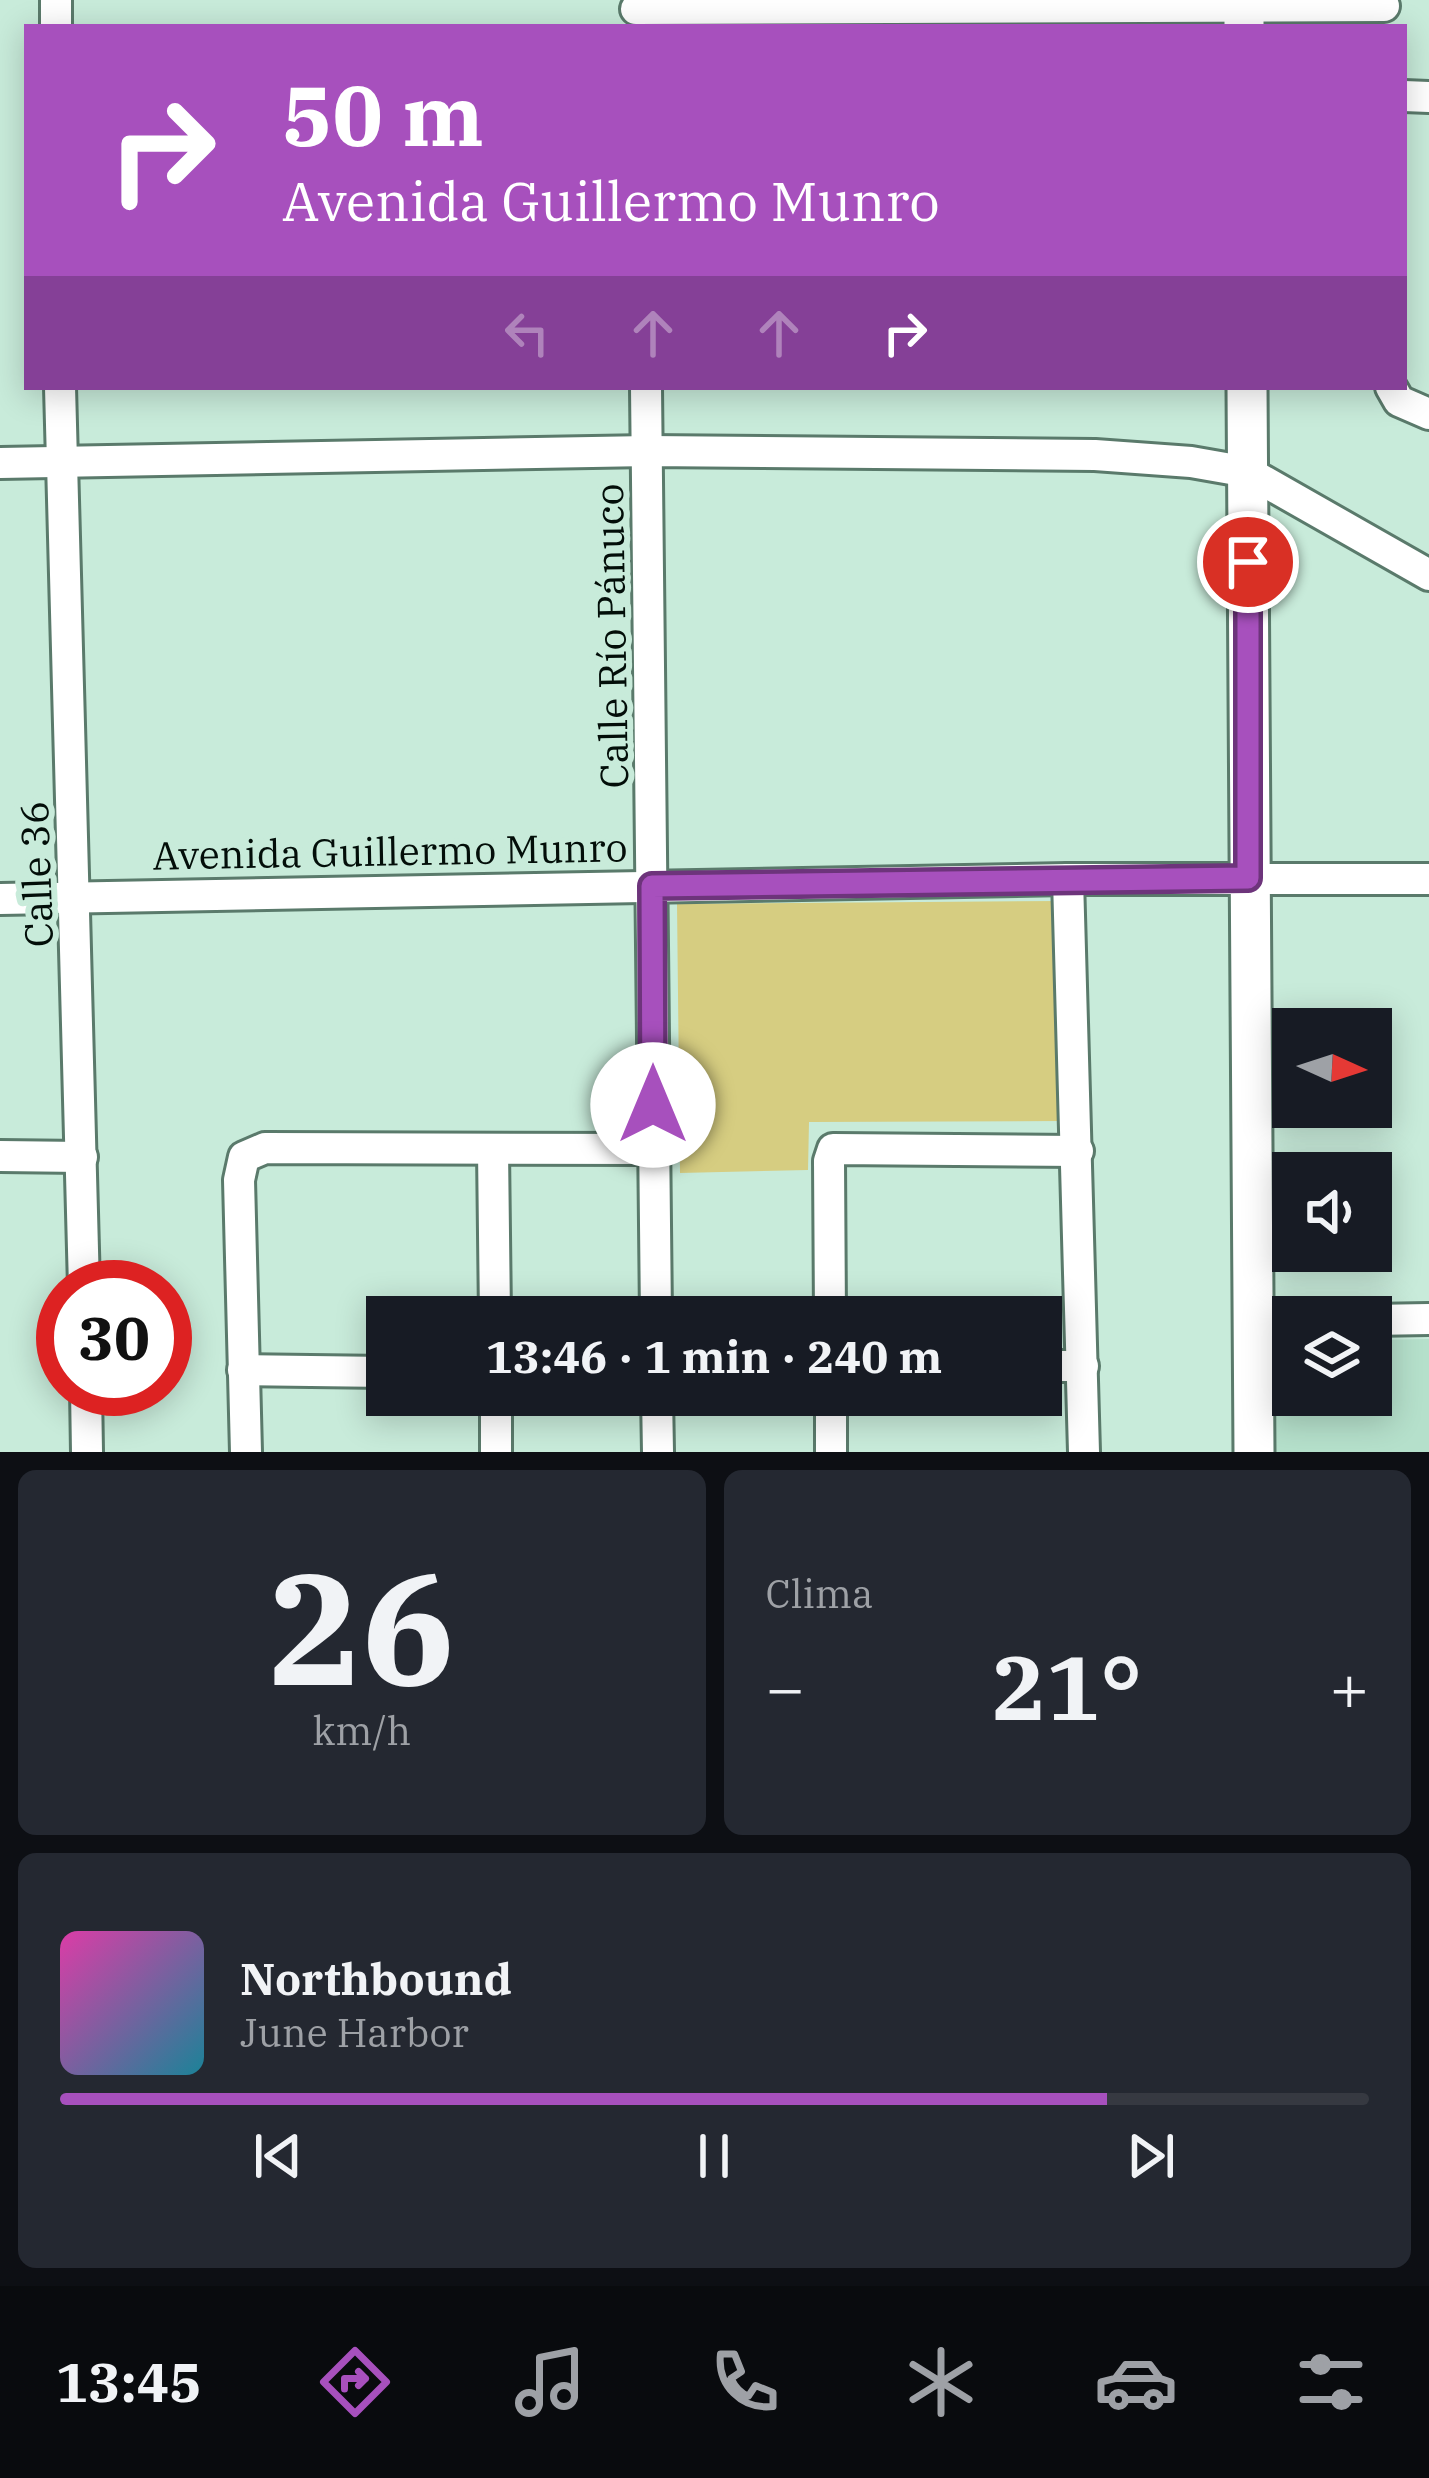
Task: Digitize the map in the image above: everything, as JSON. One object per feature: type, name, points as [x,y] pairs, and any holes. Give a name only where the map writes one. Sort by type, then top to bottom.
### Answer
[{"type":"street","points":[[636,12],[943,4],[1384,11]]},
{"type":"street","name":"Calle 36","points":[[60,390],[84,1260]]},
{"type":"street","name":"Calle Río Pánuco","points":[[646,390],[656,1296]]},
{"type":"street","points":[[1247,390],[1248,878],[1272,1303]]},
{"type":"street","points":[[1393,390],[1399,401],[1429,414]]},
{"type":"street","points":[[0,463],[648,452],[1095,455],[1248,472],[1429,575]]},
{"type":"street","points":[[1068,879],[1084,1452]]},
{"type":"street","name":"Avenida Guillermo Munro","points":[[0,899],[1068,879],[1429,879]]},
{"type":"street","points":[[246,1452],[239,1180],[244,1157],[266,1148],[653,1149]]},
{"type":"street","points":[[830,1296],[829,1161],[836,1148],[1078,1151]]},
{"type":"street","points":[[494,1150],[495,1296]]},
{"type":"street","points":[[0,1156],[82,1157]]},
{"type":"street","points":[[1392,1320],[1429,1319]]},
{"type":"street","points":[[1254,1452],[1272,1328]]},
{"type":"street","points":[[1062,1366],[1083,1366]]},
{"type":"street","points":[[243,1370],[366,1372]]},
{"type":"street","points":[[86,1416],[87,1452]]},
{"type":"street","points":[[496,1416],[496,1452]]},
{"type":"street","points":[[657,1416],[658,1452]]},
{"type":"street","points":[[831,1416],[831,1452]]},
{"type":"shaded area","points":[[1061,901],[1064,1121],[809,1122],[808,1170],[680,1173],[677,904]]},
{"type":"shaded area","points":[[1429,1339],[1429,1452],[1273,1452],[1273,1416],[1392,1416],[1392,1340]]},
{"type":"route","points":[[653,1105],[652,886],[1248,878],[1248,562]]}]
